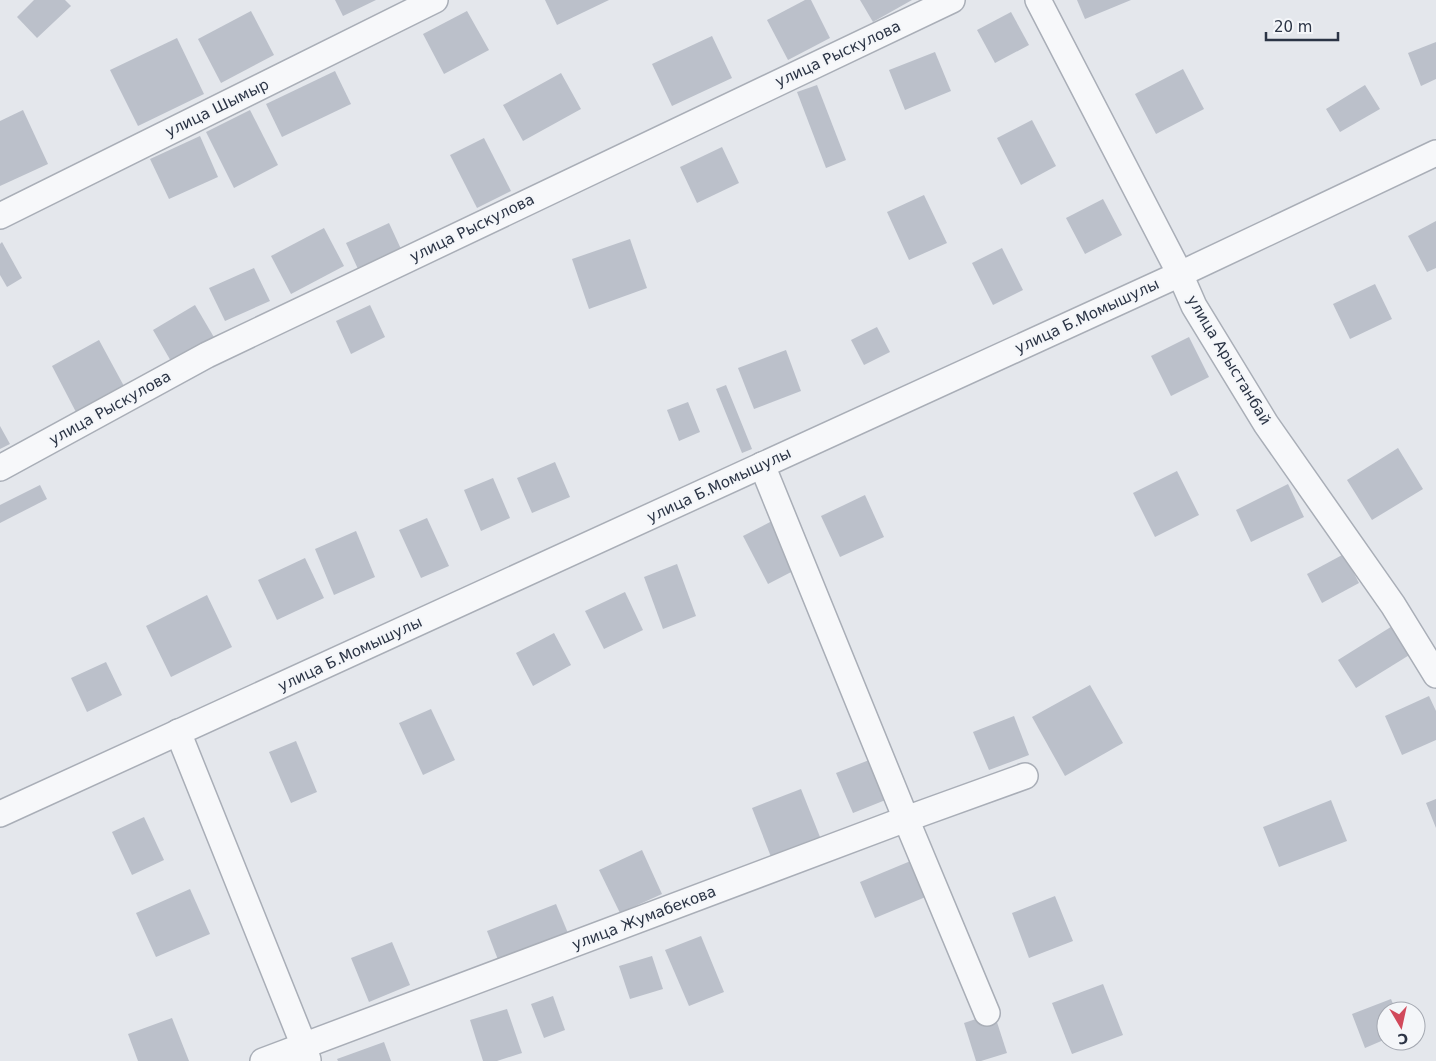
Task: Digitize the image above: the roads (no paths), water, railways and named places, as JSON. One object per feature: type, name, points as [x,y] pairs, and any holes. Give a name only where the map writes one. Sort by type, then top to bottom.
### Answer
[{"type":"street","name":"улица Шымыр","points":[[0,216],[435,0]]},
{"type":"street","name":"улица Рыскулова","points":[[0,468],[206,355],[952,0]]},
{"type":"street","name":"улица Арыстанбай","points":[[1038,0],[1180,274],[1194,306],[1266,424],[1393,605],[1436,676]]},
{"type":"street","name":"улица Б.Момышулы","points":[[0,814],[1180,274],[1436,153]]},
{"type":"street","points":[[762,466],[987,1013]]},
{"type":"street","points":[[178,732],[306,1053]]},
{"type":"street","name":"улица Жумабекова","points":[[263,1061],[306,1053],[906,819],[1025,776]]}]
